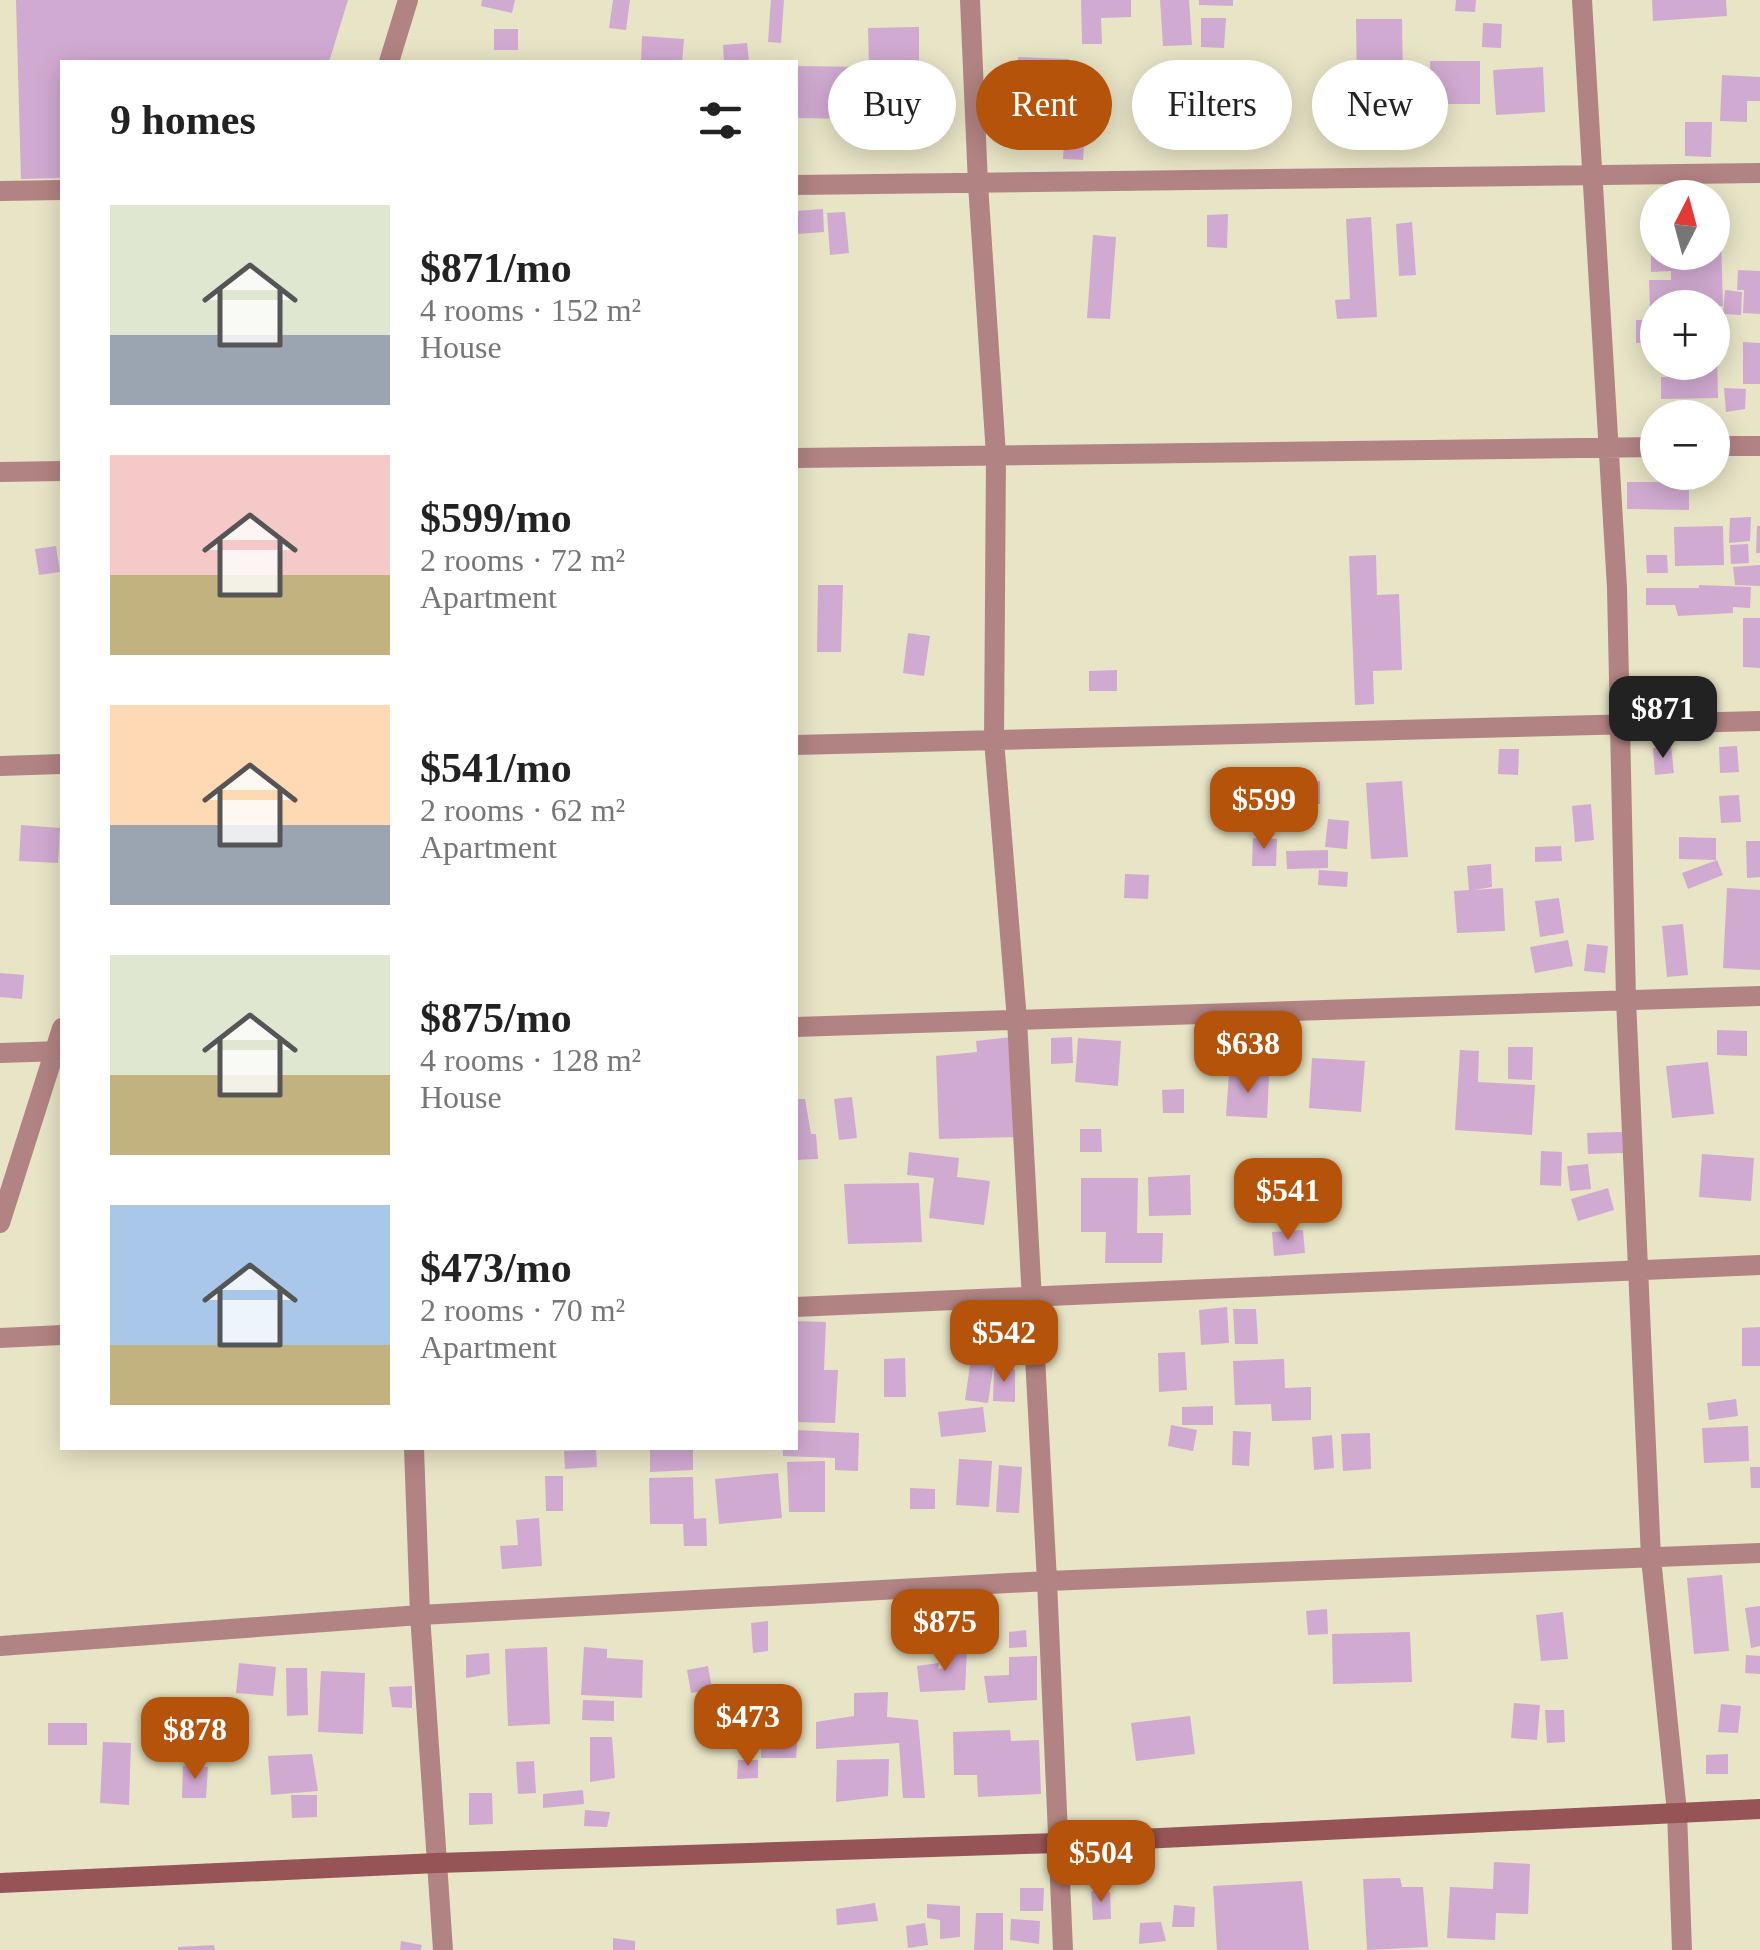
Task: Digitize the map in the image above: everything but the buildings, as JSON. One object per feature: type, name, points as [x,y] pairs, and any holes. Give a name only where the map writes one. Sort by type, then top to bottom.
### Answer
[{"type":"street","points":[[391,60],[408,0]]},
{"type":"street","points":[[970,0],[996,455],[994,740],[1017,1020],[1048,1582],[1063,1950]]},
{"type":"street","points":[[1582,0],[1622,724],[1626,1000],[1651,1558],[1678,1812],[1682,1950]]},
{"type":"street","points":[[798,185],[1760,173]]},
{"type":"street","points":[[0,191],[60,190]]},
{"type":"street","points":[[1730,446],[1760,446]]},
{"type":"street","points":[[798,458],[1640,447]]},
{"type":"street","points":[[0,472],[60,471]]},
{"type":"street","points":[[798,745],[1760,721]]},
{"type":"street","points":[[0,766],[60,764]]},
{"type":"street","points":[[798,1027],[1760,996]]},
{"type":"street","points":[[0,1053],[58,1051],[0,1223]]},
{"type":"street","points":[[798,1307],[1760,1264]]},
{"type":"street","points":[[0,1338],[60,1336]]},
{"type":"street","points":[[414,1450],[420,1615],[443,1950]]},
{"type":"street","points":[[0,1646],[420,1615],[1048,1582],[1760,1552]]},
{"type":"street","points":[[0,1883],[437,1863],[1058,1843],[1760,1809]]}]
